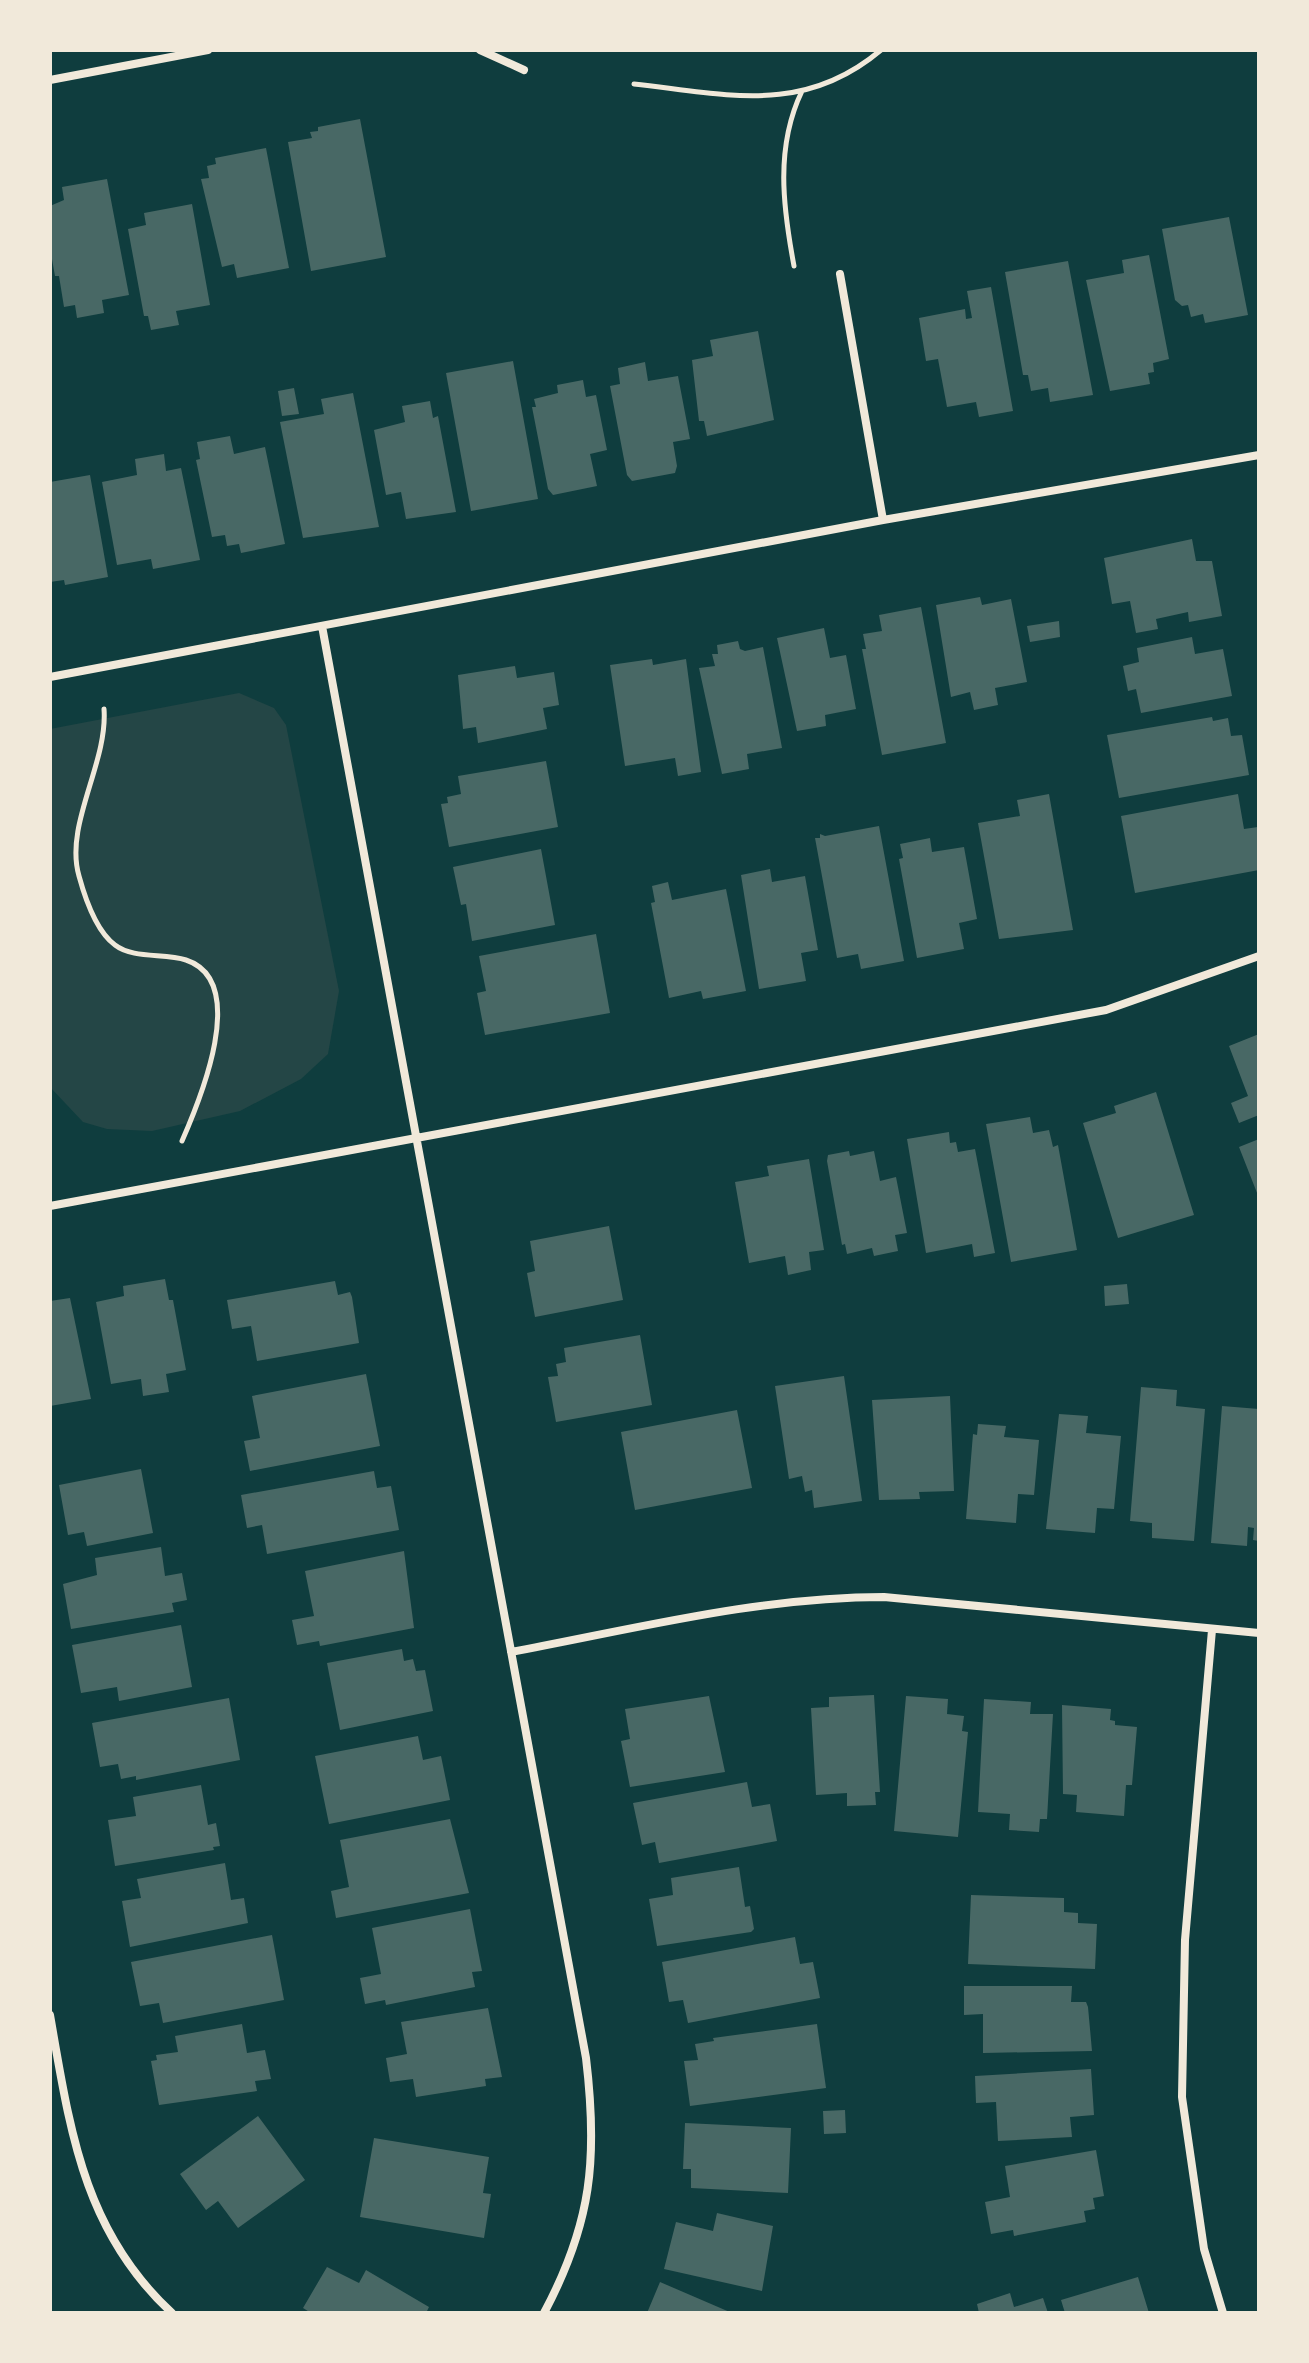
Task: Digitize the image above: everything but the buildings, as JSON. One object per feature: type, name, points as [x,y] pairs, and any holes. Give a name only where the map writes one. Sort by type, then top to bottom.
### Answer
[{"type":"street","points":[[50,80],[208,50]]},
{"type":"street","points":[[480,50],[524,70]]},
{"type":"street","points":[[840,274],[883,520]]},
{"type":"street","points":[[50,677],[883,520],[1259,455]]},
{"type":"street","points":[[322,626],[586,2058],[594,2118],[592,2172],[580,2230],[563,2279],[544,2313]]},
{"type":"street","points":[[50,1206],[1106,1010],[1168,991],[1259,956]]},
{"type":"street","points":[[511,1652],[787,1600],[836,1597],[884,1597],[1259,1633]]},
{"type":"street","points":[[1212,1630],[1185,1940],[1182,2097],[1204,2249],[1223,2313]]},
{"type":"street","points":[[50,2015],[69,2125],[94,2205],[129,2264],[172,2313]]},
{"type":"path","points":[[634,84],[760,98],[802,91],[840,76],[881,50]]},
{"type":"path","points":[[794,266],[783,175],[788,125],[802,91]]},
{"type":"path","points":[[104,709],[106,732],[79,827],[76,856],[77,872],[88,903],[112,943],[125,951],[162,955],[199,966],[217,992],[216,1029],[205,1085],[182,1141]]},
{"type":"shaded area","points":[[239,693],[274,708],[286,725],[339,991],[328,1054],[301,1079],[240,1111],[152,1131],[107,1129],[83,1122],[50,1087],[50,729]]}]
